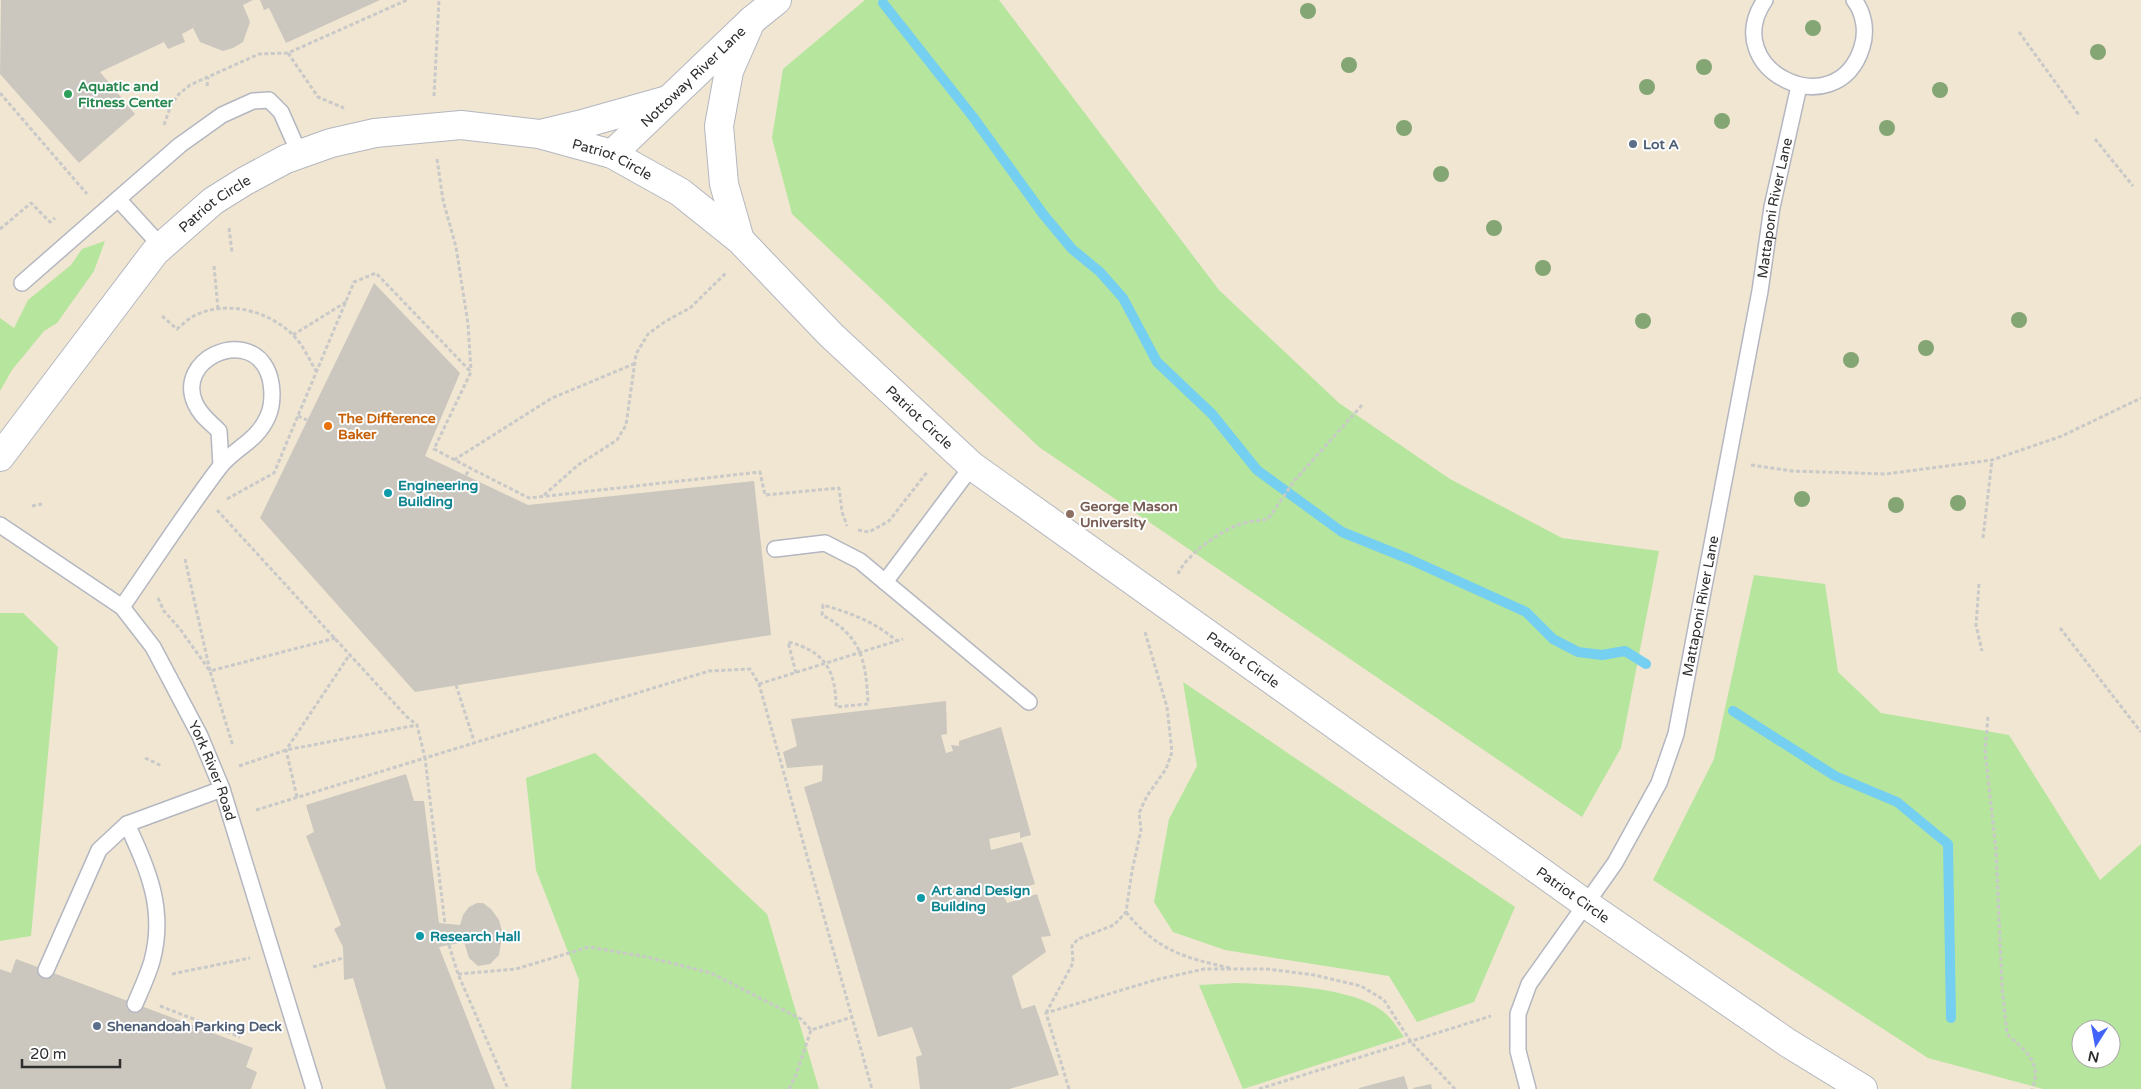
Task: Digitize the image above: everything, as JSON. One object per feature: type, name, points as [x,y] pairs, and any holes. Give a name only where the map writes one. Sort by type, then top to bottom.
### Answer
[{"type":"street","name":"Nottoway River Lane","points":[[612,154],[751,21],[778,0]]},
{"type":"street","points":[[740,240],[724,184],[719,126],[730,71],[751,21]]},
{"type":"street","points":[[539,134],[586,123],[670,99]]},
{"type":"street","name":"Patriot Circle","points":[[0,457],[161,246],[213,201],[245,181],[300,155],[331,143],[375,133],[461,125],[539,134],[612,154],[680,192],[740,240],[831,335],[972,466],[1586,904],[1788,1043],[1863,1089]]},
{"type":"lane","points":[[1765,0],[1756,21],[1756,43],[1759,53],[1771,71],[1789,83],[1810,87],[1831,83],[1845,74],[1856,62],[1864,42],[1865,32],[1860,11],[1854,0]]},
{"type":"lane","name":"Mattaponi River Lane","points":[[1528,1089],[1518,1051],[1518,1014],[1529,984],[1615,863],[1659,783],[1676,734],[1760,291],[1772,207],[1800,86]]},
{"type":"lane","points":[[22,283],[180,145],[222,115],[253,101],[269,100],[281,112],[300,155]]},
{"type":"lane","points":[[118,199],[161,246]]},
{"type":"lane","points":[[122,608],[221,465],[251,441],[268,415],[272,396],[266,368],[258,358],[247,352],[234,349],[212,354],[201,364],[193,376],[191,389],[199,411],[219,431],[221,465]]},
{"type":"lane","points":[[885,582],[972,466]]},
{"type":"lane","name":"York River Road","points":[[0,525],[122,608],[154,648],[200,736],[222,789],[314,1089]]},
{"type":"lane","points":[[775,549],[825,543],[860,561],[1029,702]]},
{"type":"lane","points":[[46,970],[99,850],[128,824],[222,789]]},
{"type":"lane","points":[[128,824],[147,867],[158,916],[152,960],[135,1004]]},
{"type":"path","points":[[161,130],[167,120],[171,105],[179,94],[190,85],[259,54],[288,53],[407,0]]},
{"type":"path","points":[[434,99],[439,0]]},
{"type":"path","points":[[2019,32],[2079,115]]},
{"type":"path","points":[[288,53],[318,97],[348,110]]},
{"type":"path","points":[[207,86],[208,77]]},
{"type":"path","points":[[0,93],[87,194]]},
{"type":"path","points":[[2095,139],[2133,186]]},
{"type":"path","points":[[438,173],[443,200],[456,247],[468,324],[471,372],[434,449],[529,498],[760,472],[765,495],[839,488],[842,512],[847,526],[869,532],[889,522],[928,471]]},
{"type":"path","points":[[80,199],[94,188]]},
{"type":"path","points":[[0,229],[31,203],[50,222],[58,216]]},
{"type":"path","points":[[228,222],[232,252]]},
{"type":"path","points":[[214,266],[218,308]]},
{"type":"path","points":[[543,495],[578,465],[616,440],[626,425],[636,354],[648,334],[666,321],[690,308],[733,266]]},
{"type":"path","points":[[212,517],[223,502],[274,474],[354,282],[376,273],[471,372]]},
{"type":"path","points":[[293,335],[346,301]]},
{"type":"path","points":[[454,460],[552,398],[635,364]]},
{"type":"path","points":[[1728,461],[1792,472],[1886,474],[1992,460],[2062,436],[2141,398]]},
{"type":"path","points":[[1177,578],[1182,566],[1206,543],[1239,524],[1268,519],[1295,480],[1363,404]]},
{"type":"path","points":[[298,416],[307,420]]},
{"type":"path","points":[[1982,538],[1992,460]]},
{"type":"path","points":[[466,475],[470,468]]},
{"type":"path","points":[[32,506],[42,504]]},
{"type":"path","points":[[217,510],[406,716],[417,725],[425,758],[445,924]]},
{"type":"path","points":[[178,563],[184,555],[210,671],[234,749]]},
{"type":"path","points":[[1978,584],[1976,625],[1982,652]]},
{"type":"path","points":[[158,596],[164,611],[180,629],[210,671]]},
{"type":"path","points":[[796,673],[788,642],[813,651],[825,663],[833,676],[836,690],[836,707],[868,704],[867,683],[861,652],[852,637],[832,620],[822,615],[823,605],[855,614],[877,626],[897,641]]},
{"type":"path","points":[[2060,628],[2141,732]]},
{"type":"path","points":[[1069,1089],[1046,1013],[1073,963],[1072,946],[1078,938],[1114,925],[1126,912],[1141,830],[1140,813],[1147,796],[1166,769],[1172,752],[1168,707],[1145,632]]},
{"type":"path","points":[[210,671],[336,638]]},
{"type":"path","points":[[760,684],[903,639]]},
{"type":"path","points":[[297,797],[286,750],[350,654]]},
{"type":"path","points":[[256,810],[474,741],[709,671],[750,669],[760,684],[872,1089]]},
{"type":"path","points":[[456,685],[474,741]]},
{"type":"path","points":[[1988,717],[1985,751],[1996,850],[2002,987],[2007,1034],[2033,1058],[2036,1080],[2032,1089]]},
{"type":"path","points":[[237,758],[240,767],[286,750],[417,725]]},
{"type":"path","points":[[145,758],[162,766]]},
{"type":"path","points":[[1126,912],[1138,927],[1170,950],[1190,959],[1237,969]]},
{"type":"path","points":[[450,945],[458,974],[508,1089]]},
{"type":"path","points":[[458,974],[516,969],[589,947],[647,957],[711,973],[801,1019],[812,1030]]},
{"type":"path","points":[[172,974],[255,957]]},
{"type":"path","points":[[313,967],[343,958]]},
{"type":"path","points":[[1046,1013],[1163,978],[1204,969],[1267,969],[1314,975],[1361,986],[1384,1000],[1411,1042],[1455,1089]]},
{"type":"path","points":[[160,1006],[240,1037]]},
{"type":"path","points":[[1259,1089],[1491,1016]]},
{"type":"path","points":[[812,1030],[852,1017]]},
{"type":"path","points":[[789,1089],[812,1030]]},
{"type":"shaded area","name":"George Mason University","points":[[0,0],[2141,0],[2141,1089],[0,1089]]},
{"type":"green space","points":[[865,0],[999,0],[1219,290],[1339,403],[1450,479],[1562,538],[1659,551],[1621,748],[1582,817],[1039,447],[792,214],[772,138],[783,69]]},
{"type":"green space","points":[[105,241],[94,271],[57,323],[44,331],[12,370],[0,391],[0,318],[14,328],[28,300],[71,265],[82,249]]},
{"type":"green space","points":[[1754,575],[1825,584],[1838,672],[1881,713],[2009,735],[2100,880],[2141,844],[2141,1089],[2043,1089],[1928,1058],[1653,880],[1714,759]]},
{"type":"green space","points":[[0,613],[23,613],[58,647],[31,936],[0,941]]},
{"type":"green space","points":[[1183,682],[1515,907],[1474,1002],[1417,1022],[1389,976],[1225,950],[1173,932],[1154,902],[1169,819],[1197,766]]},
{"type":"green space","points":[[595,753],[767,914],[819,1089],[571,1089],[579,980],[536,870],[526,778]]},
{"type":"green space","points":[[1238,983],[1294,986],[1354,997],[1371,1004],[1385,1013],[1404,1037],[1243,1089],[1199,985]]},
{"type":"building","name":"Aquatic and Fitness Center","points":[[1,0],[253,0],[243,5],[250,22],[243,42],[233,48],[223,51],[200,42],[193,28],[182,34],[185,42],[168,49],[164,42],[100,72],[135,114],[79,163],[0,74]]},
{"type":"building","points":[[260,0],[380,0],[286,43],[269,8],[264,10]]},
{"type":"building","name":"Engineering Building","points":[[374,283],[460,373],[425,456],[528,505],[754,481],[771,635],[415,692],[260,518]]},
{"type":"building","name":"Art and Design Building","points":[[946,701],[947,734],[941,735],[946,753],[953,751],[951,745],[959,746],[959,741],[1001,727],[1031,835],[1020,838],[1020,832],[989,839],[991,850],[1022,842],[1035,884],[1003,894],[1007,903],[1037,894],[1051,936],[1041,937],[1046,952],[1012,976],[1022,1009],[1035,1005],[1059,1075],[1009,1089],[920,1089],[916,1057],[922,1055],[912,1027],[878,1037],[804,787],[822,781],[823,765],[787,768],[783,752],[797,746],[791,719]]},
{"type":"building","name":"Research Hall","points":[[406,774],[414,801],[424,801],[439,923],[460,925],[463,915],[469,907],[477,903],[483,903],[491,909],[499,920],[502,931],[499,955],[490,964],[478,966],[469,958],[464,942],[439,947],[495,1089],[386,1089],[353,978],[344,980],[343,947],[334,929],[341,925],[306,836],[314,832],[306,805]]},
{"type":"building","name":"Shenandoah Parking Deck","points":[[16,959],[253,1048],[246,1067],[257,1072],[251,1089],[0,1089],[0,969],[11,973]]},
{"type":"building","points":[[1404,1076],[1408,1089],[1359,1089],[1359,1088]]},
{"type":"building","points":[[1431,1084],[1432,1089],[1413,1088]]},
{"type":"waterway","points":[[883,3],[973,117],[1043,214],[1072,249],[1100,272],[1123,298],[1157,362],[1212,414],[1257,470],[1342,532],[1409,559],[1526,612],[1553,639],[1578,652],[1602,655],[1625,651],[1646,664]]},
{"type":"waterway","points":[[1733,711],[1835,776],[1897,802],[1948,844],[1951,1018]]},
{"type":"place","name":"Aquatic and Fitness Center","points":[[68,94]]},
{"type":"place","name":"Lot A","points":[[1633,144]]},
{"type":"place","name":"The Difference Baker","points":[[328,426]]},
{"type":"place","name":"Engineering Building","points":[[388,493]]},
{"type":"place","name":"George Mason University","points":[[1070,514]]},
{"type":"place","name":"Art and Design Building","points":[[921,898]]},
{"type":"place","name":"Research Hall","points":[[420,936]]},
{"type":"place","name":"Shenandoah Parking Deck","points":[[97,1026]]}]
